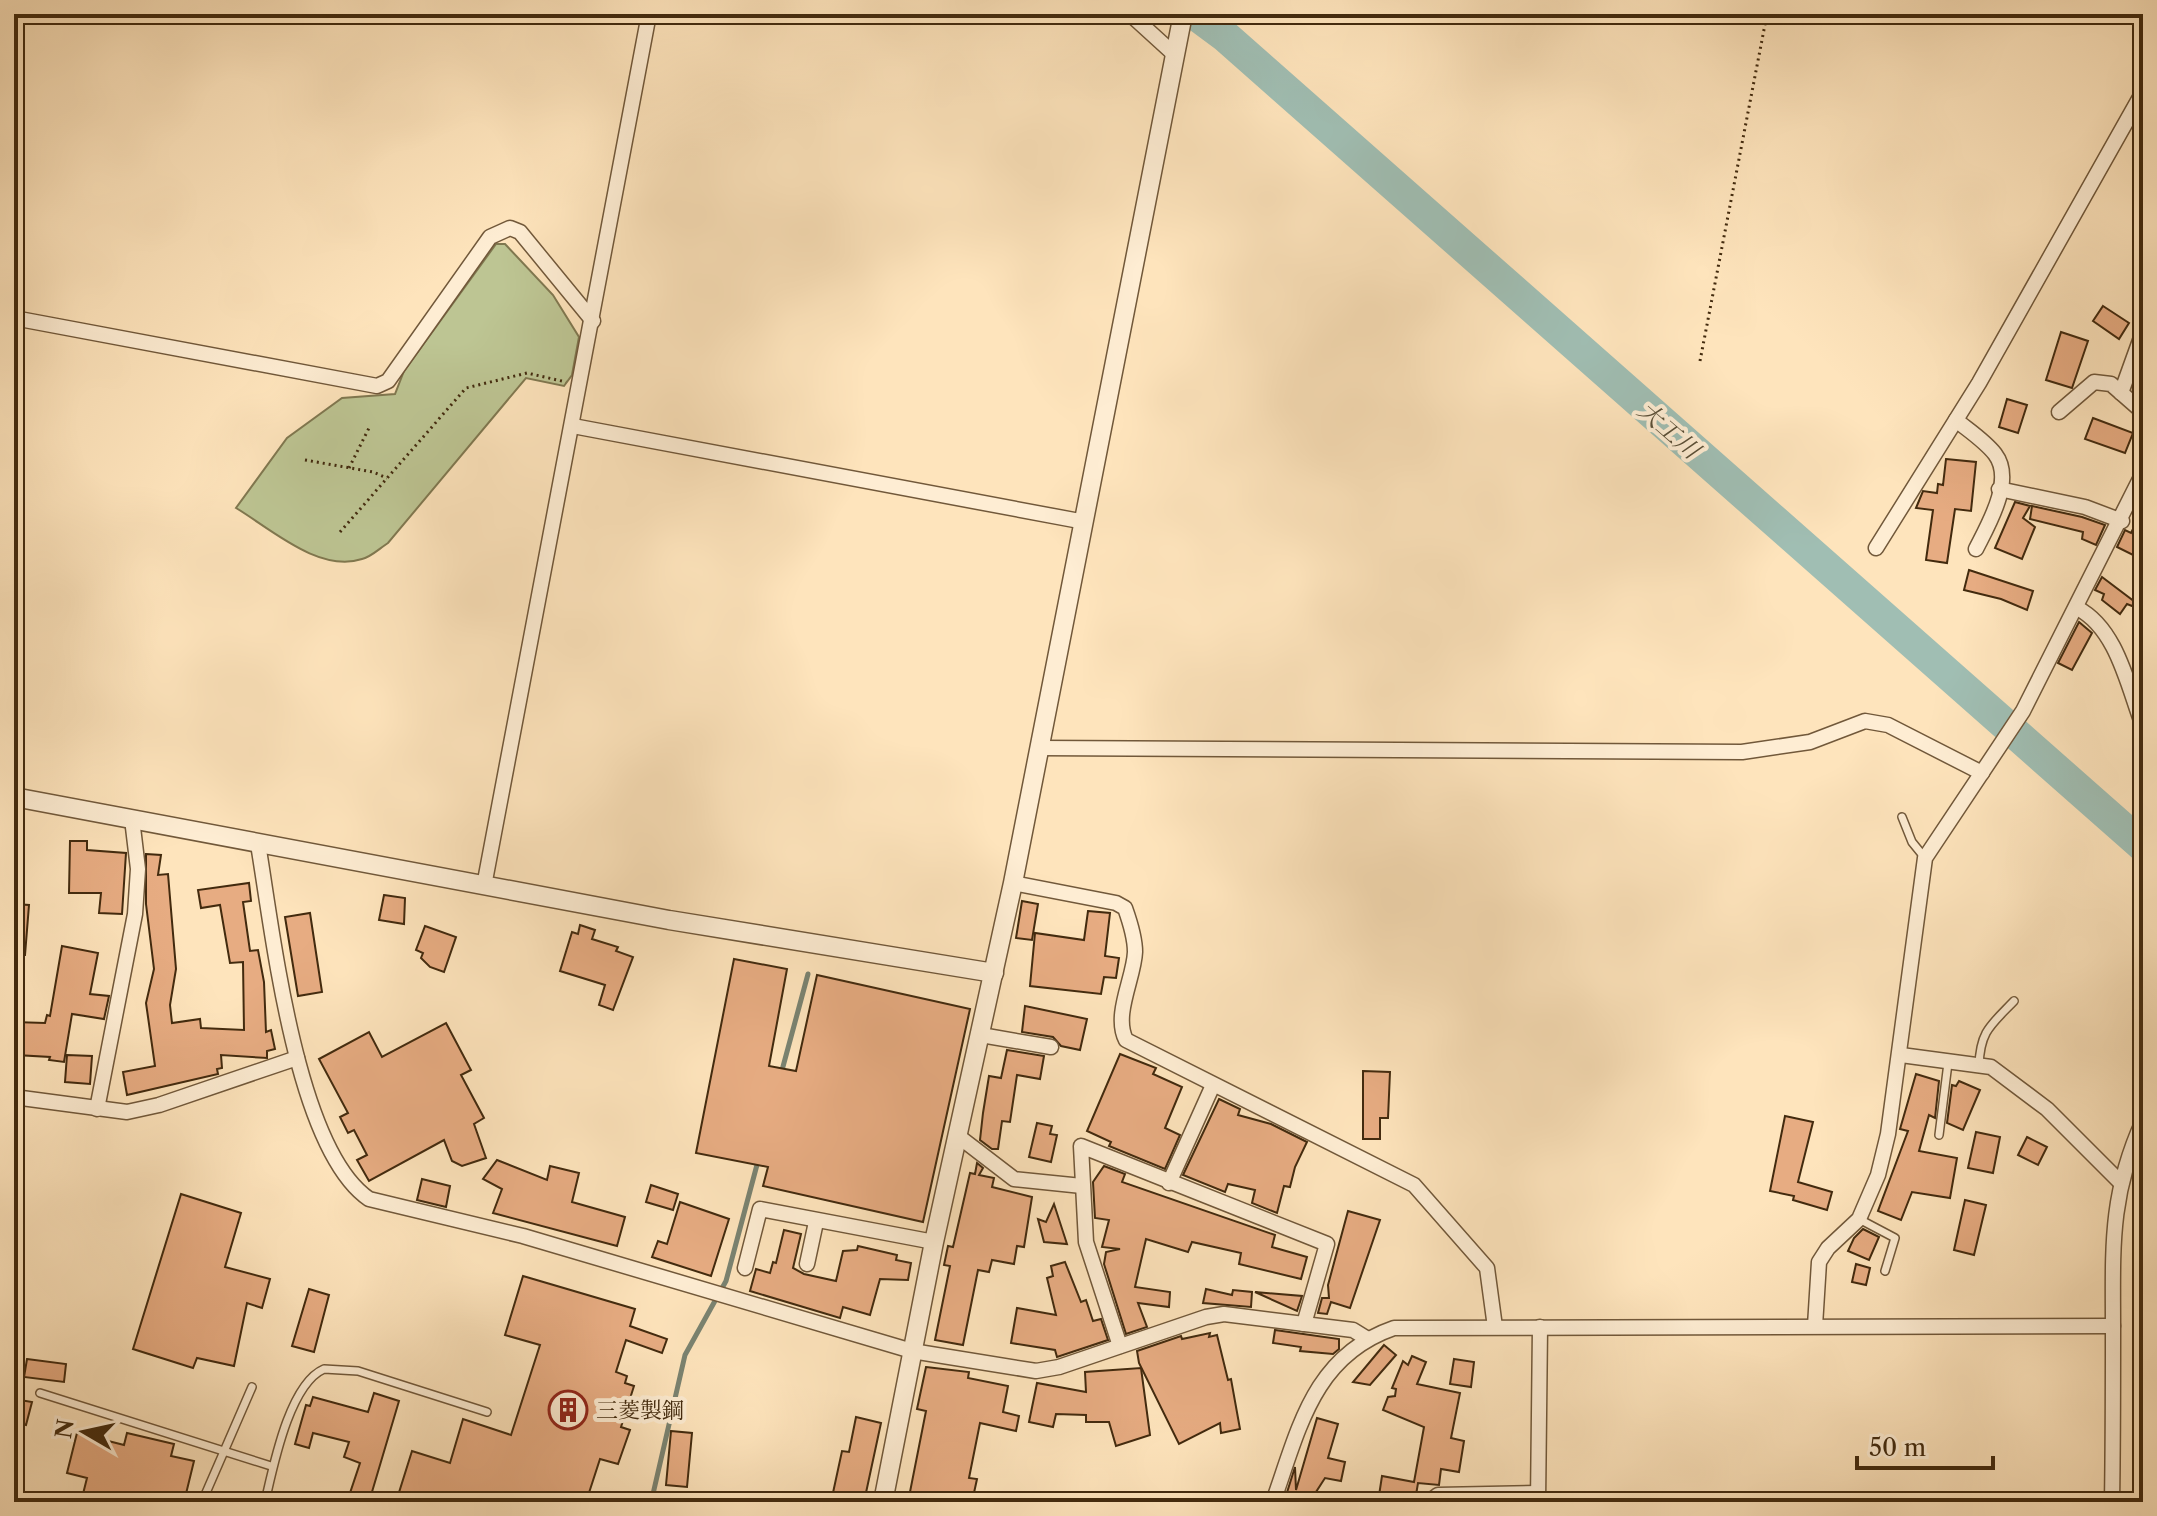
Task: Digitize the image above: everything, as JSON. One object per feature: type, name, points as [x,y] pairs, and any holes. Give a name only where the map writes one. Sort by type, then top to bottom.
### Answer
[{"type":"street","points":[[484,886],[649,14]]},
{"type":"street","points":[[1130,14],[1175,55]]},
{"type":"street","points":[[883,1502],[934,1242],[1013,883],[1183,14]]},
{"type":"street","points":[[1876,548],[1956,420],[2143,92]]},
{"type":"street","points":[[14,318],[377,386],[388,381],[490,237],[510,228],[520,232],[593,321]]},
{"type":"street","points":[[2121,393],[2143,332]]},
{"type":"street","points":[[2059,412],[2094,382],[2111,384],[2143,412]]},
{"type":"street","points":[[1956,420],[1995,453],[2001,466],[1995,510],[1976,549]]},
{"type":"street","points":[[573,426],[1085,522]]},
{"type":"street","points":[[1815,1326],[1819,1262],[1828,1248],[1859,1219],[1885,1148],[1901,1055],[1925,858],[2023,711],[2140,490],[2143,473]]},
{"type":"street","points":[[1999,489],[2085,507],[2122,521]]},
{"type":"street","points":[[2077,608],[2091,615],[2104,629],[2143,726]]},
{"type":"street","points":[[1039,748],[1392,753],[1742,752],[1810,742],[1865,721],[1888,725],[1982,773]]},
{"type":"street","points":[[14,797],[484,886],[994,973]]},
{"type":"street","points":[[97,1109],[135,914],[138,869],[132,819]]},
{"type":"street","points":[[258,844],[297,1058],[318,1129],[335,1164],[353,1188],[369,1199],[523,1236],[912,1351],[1036,1371],[1059,1367],[1224,1314],[1353,1330],[1366,1338]]},
{"type":"street","points":[[1013,883],[1116,903],[1125,908],[1135,940],[1135,956],[1122,1033],[1133,1045],[1414,1185],[1487,1268],[1495,1327]]},
{"type":"street","points":[[981,1035],[1051,1047]]},
{"type":"street","points":[[1901,1055],[1991,1067],[2047,1109],[2121,1183]]},
{"type":"street","points":[[14,1097],[127,1112],[159,1105],[297,1058]]},
{"type":"street","points":[[1169,1183],[1213,1085]]},
{"type":"street","points":[[2112,1502],[2111,1275],[2125,1161],[2143,1121]]},
{"type":"street","points":[[958,1136],[1014,1179],[1082,1186]]},
{"type":"street","points":[[1120,1346],[1086,1242],[1081,1146],[1327,1244],[1304,1324]]},
{"type":"street","points":[[745,1268],[760,1209],[934,1242]]},
{"type":"street","points":[[807,1264],[816,1222]]},
{"type":"street","points":[[1273,1502],[1306,1411],[1331,1369],[1366,1338],[1394,1328],[2113,1326]]},
{"type":"street","points":[[1429,1502],[1438,1495],[1538,1497],[1540,1327]]},
{"type":"lane","points":[[1902,817],[1912,842],[1925,858]]},
{"type":"lane","points":[[1979,1066],[1979,1044],[1984,1032],[2014,1001]]},
{"type":"lane","points":[[1939,1135],[1948,1063]]},
{"type":"lane","points":[[1859,1219],[1895,1238],[1885,1271]]},
{"type":"lane","points":[[265,1502],[271,1466],[306,1383],[324,1369],[358,1371],[487,1412]]},
{"type":"lane","points":[[202,1502],[252,1387]]},
{"type":"lane","points":[[40,1393],[271,1466]]},
{"type":"path","points":[[1700,361],[1767,14]]},
{"type":"path","points":[[340,532],[466,388],[527,373],[581,385]]},
{"type":"path","points":[[349,468],[369,428]]},
{"type":"path","points":[[305,460],[387,478]]},
{"type":"green space","points":[[496,244],[505,244],[553,295],[579,337],[572,375],[564,386],[526,378],[388,543],[365,558],[346,562],[312,555],[236,508],[287,438],[342,398],[395,394],[404,371]]},
{"type":"building","points":[[2103,306],[2129,323],[2119,339],[2093,321]]},
{"type":"building","points":[[2061,332],[2088,341],[2072,388],[2046,380]]},
{"type":"building","points":[[2007,399],[2027,405],[2018,433],[1999,427]]},
{"type":"building","points":[[2093,418],[2133,433],[2125,453],[2085,439]]},
{"type":"building","points":[[1946,459],[1976,462],[1971,511],[1955,509],[1947,563],[1926,560],[1933,510],[1916,508],[1923,491],[1937,493],[1938,484],[1943,485]]},
{"type":"building","points":[[2015,502],[2030,506],[2023,518],[2035,527],[2022,559],[1995,548]]},
{"type":"building","points":[[2032,506],[2105,525],[2096,545],[2082,539],[2083,532],[2030,519]]},
{"type":"building","points":[[2143,509],[2143,560],[2117,547],[2125,530],[2131,533]]},
{"type":"building","points":[[1969,570],[2033,591],[2027,610],[2001,599],[1964,590]]},
{"type":"building","points":[[2102,577],[2135,602],[2132,606],[2127,604],[2120,614],[2102,600],[2104,594],[2095,590]]},
{"type":"building","points":[[2079,622],[2092,633],[2072,670],[2058,663]]},
{"type":"building","points":[[70,841],[87,841],[87,850],[126,853],[122,914],[99,913],[101,893],[69,893]]},
{"type":"building","points":[[146,854],[161,855],[158,875],[168,874],[176,969],[170,1005],[172,1023],[200,1019],[201,1028],[244,1030],[243,962],[230,963],[220,905],[201,908],[198,890],[249,883],[251,901],[243,902],[250,951],[258,950],[264,982],[266,1032],[271,1030],[275,1049],[267,1051],[267,1058],[221,1055],[222,1068],[217,1069],[218,1074],[127,1095],[123,1072],[155,1066],[146,1003],[154,969],[146,904]]},
{"type":"building","points":[[384,895],[405,898],[404,924],[379,920]]},
{"type":"building","points":[[1022,901],[1038,904],[1032,940],[1016,938]]},
{"type":"building","points":[[14,904],[29,905],[25,955],[14,955]]},
{"type":"building","points":[[1088,911],[1110,913],[1105,956],[1119,958],[1116,978],[1104,977],[1101,994],[1030,986],[1035,933],[1084,940]]},
{"type":"building","points":[[310,913],[322,992],[298,996],[285,917]]},
{"type":"building","points":[[580,925],[595,930],[592,939],[618,947],[616,951],[633,957],[613,1010],[599,1005],[605,985],[560,971],[572,932],[578,934]]},
{"type":"building","points":[[425,926],[456,937],[444,972],[430,967],[421,958],[423,953],[416,950]]},
{"type":"building","points":[[62,946],[98,953],[90,994],[109,996],[104,1019],[72,1014],[64,1062],[49,1060],[50,1057],[16,1055],[14,1022],[45,1023],[47,1015],[50,1016]]},
{"type":"building","points":[[734,959],[787,969],[769,1066],[796,1071],[817,975],[970,1009],[923,1222],[763,1186],[768,1167],[696,1153]]},
{"type":"building","points":[[1025,1006],[1087,1019],[1080,1050],[1061,1046],[1053,1037],[1022,1032]]},
{"type":"building","points":[[446,1023],[471,1070],[461,1075],[484,1118],[474,1124],[486,1158],[462,1166],[452,1161],[444,1140],[369,1181],[357,1160],[367,1155],[354,1130],[348,1133],[340,1117],[348,1113],[319,1059],[369,1032],[382,1057]]},
{"type":"building","points":[[1007,1050],[1044,1056],[1040,1079],[1017,1075],[1010,1122],[1002,1121],[998,1149],[992,1149],[980,1140],[983,1113],[989,1076],[1001,1078]]},
{"type":"building","points":[[1120,1054],[1156,1068],[1153,1074],[1182,1087],[1165,1128],[1180,1135],[1165,1169],[1109,1146],[1111,1142],[1087,1131]]},
{"type":"building","points":[[67,1055],[92,1056],[90,1084],[65,1082]]},
{"type":"building","points":[[1363,1071],[1390,1072],[1388,1118],[1380,1118],[1380,1139],[1363,1139]]},
{"type":"building","points":[[1916,1074],[1939,1081],[1935,1118],[1929,1115],[1919,1151],[1957,1158],[1950,1198],[1912,1192],[1901,1220],[1878,1211],[1908,1131],[1900,1129]]},
{"type":"building","points":[[1959,1081],[1980,1090],[1963,1130],[1947,1123],[1952,1085],[1956,1086]]},
{"type":"building","points":[[1219,1099],[1240,1109],[1238,1115],[1271,1124],[1307,1142],[1290,1187],[1284,1186],[1277,1213],[1252,1203],[1255,1190],[1228,1184],[1225,1192],[1183,1175]]},
{"type":"building","points":[[1785,1116],[1813,1122],[1798,1182],[1832,1192],[1827,1210],[1793,1200],[1794,1196],[1770,1191]]},
{"type":"building","points":[[1037,1123],[1052,1126],[1050,1134],[1057,1135],[1051,1162],[1029,1157]]},
{"type":"building","points":[[1976,1132],[2000,1137],[1993,1173],[1968,1168]]},
{"type":"building","points":[[2027,1137],[2047,1147],[2038,1165],[2018,1155]]},
{"type":"building","points":[[497,1160],[547,1180],[550,1166],[579,1173],[572,1202],[625,1217],[617,1246],[493,1213],[502,1189],[483,1179]]},
{"type":"building","points":[[977,1163],[983,1168],[979,1175],[994,1178],[992,1187],[1032,1197],[1024,1247],[1017,1246],[1014,1264],[992,1260],[989,1272],[978,1270],[963,1345],[935,1340],[950,1266],[944,1265],[948,1246],[953,1247],[970,1173],[975,1174]]},
{"type":"building","points":[[1104,1166],[1125,1174],[1122,1182],[1275,1235],[1272,1247],[1307,1257],[1301,1279],[1239,1264],[1241,1253],[1192,1242],[1188,1252],[1146,1239],[1135,1287],[1170,1292],[1169,1307],[1138,1303],[1147,1327],[1126,1334],[1104,1264],[1106,1252],[1120,1249],[1102,1247],[1109,1220],[1095,1218],[1093,1182]]},
{"type":"building","points":[[422,1179],[450,1186],[446,1207],[417,1200]]},
{"type":"building","points":[[651,1185],[678,1194],[673,1210],[646,1202]]},
{"type":"building","points":[[181,1194],[241,1213],[225,1267],[270,1279],[262,1308],[247,1303],[234,1366],[197,1358],[193,1368],[133,1349]]},
{"type":"building","points":[[1965,1200],[1986,1205],[1974,1255],[1954,1250]]},
{"type":"building","points":[[680,1202],[729,1219],[711,1276],[652,1257],[658,1241],[667,1244]]},
{"type":"building","points":[[1054,1204],[1067,1244],[1044,1242],[1038,1219],[1046,1222]]},
{"type":"building","points":[[1348,1211],[1380,1220],[1350,1308],[1331,1302],[1327,1314],[1318,1313],[1322,1298],[1329,1298],[1328,1285]]},
{"type":"building","points":[[1863,1229],[1879,1237],[1869,1260],[1848,1251]]},
{"type":"building","points":[[784,1230],[801,1234],[793,1268],[804,1274],[836,1281],[843,1251],[857,1250],[858,1246],[897,1255],[896,1260],[911,1263],[908,1280],[880,1279],[870,1315],[843,1307],[840,1318],[750,1291],[756,1269],[770,1273],[773,1262],[776,1263]]},
{"type":"building","points":[[1065,1262],[1081,1302],[1086,1300],[1093,1321],[1101,1319],[1108,1340],[1057,1357],[1055,1350],[1011,1343],[1017,1308],[1056,1315],[1047,1278],[1053,1276],[1051,1266]]},
{"type":"building","points":[[1856,1264],[1870,1268],[1866,1285],[1852,1282]]},
{"type":"building","points":[[523,1276],[635,1309],[630,1326],[667,1339],[662,1353],[626,1340],[616,1372],[627,1376],[625,1383],[634,1386],[621,1427],[630,1430],[618,1464],[600,1459],[586,1502],[396,1502],[412,1451],[450,1463],[463,1419],[511,1435],[540,1345],[505,1335]]},
{"type":"building","points":[[309,1289],[329,1295],[314,1352],[292,1346]]},
{"type":"building","points":[[1206,1289],[1232,1295],[1233,1290],[1252,1292],[1251,1307],[1203,1303]]},
{"type":"building","points":[[1255,1292],[1302,1296],[1297,1311]]},
{"type":"building","points":[[1275,1330],[1339,1339],[1339,1349],[1333,1354],[1300,1351],[1301,1347],[1273,1343]]},
{"type":"building","points":[[1210,1333],[1209,1337],[1217,1335],[1228,1380],[1231,1379],[1240,1429],[1221,1433],[1220,1423],[1179,1444],[1139,1363],[1137,1351],[1181,1336],[1182,1339]]},
{"type":"building","points":[[1384,1345],[1396,1355],[1370,1385],[1353,1382]]},
{"type":"building","points":[[1412,1356],[1426,1362],[1417,1384],[1460,1393],[1451,1438],[1464,1441],[1459,1472],[1441,1469],[1439,1485],[1418,1483],[1415,1501],[1378,1502],[1382,1476],[1414,1482],[1424,1427],[1383,1410],[1388,1397],[1395,1396],[1396,1389],[1392,1388],[1403,1361],[1408,1365]]},
{"type":"building","points":[[27,1359],[66,1364],[64,1382],[24,1377]]},
{"type":"building","points":[[1454,1359],[1474,1362],[1471,1387],[1450,1384]]},
{"type":"building","points":[[926,1367],[969,1372],[968,1378],[1008,1386],[1003,1412],[1019,1416],[1016,1431],[980,1423],[969,1478],[977,1479],[972,1502],[908,1502],[926,1411],[917,1409]]},
{"type":"building","points":[[1141,1368],[1150,1435],[1116,1446],[1109,1422],[1086,1422],[1086,1415],[1056,1414],[1053,1427],[1029,1422],[1037,1383],[1086,1392],[1085,1372]]},
{"type":"building","points":[[374,1393],[399,1401],[369,1502],[347,1502],[360,1463],[344,1457],[349,1442],[313,1433],[309,1448],[295,1444],[306,1405],[310,1406],[313,1397],[368,1412]]},
{"type":"building","points":[[14,1399],[32,1402],[26,1425],[14,1422]]},
{"type":"building","points":[[856,1417],[881,1423],[864,1502],[831,1502],[842,1451],[849,1452]]},
{"type":"building","points":[[1317,1418],[1338,1424],[1328,1458],[1345,1462],[1341,1481],[1325,1478],[1314,1495],[1310,1494],[1309,1502],[1284,1502],[1295,1467],[1296,1490]]},
{"type":"building","points":[[671,1431],[692,1433],[687,1487],[666,1485]]},
{"type":"building","points":[[77,1433],[124,1445],[127,1433],[174,1444],[171,1456],[194,1461],[184,1502],[81,1502],[87,1478],[67,1473]]},
{"type":"waterway","name":"大工川","points":[[1195,14],[1226,37],[2143,846]]},
{"type":"waterway","points":[[781,1074],[808,974]]},
{"type":"waterway","points":[[654,1502],[653,1494],[685,1355],[726,1281],[758,1161]]},
{"type":"place","name":"三菱製鋼","points":[[568,1410]]}]
